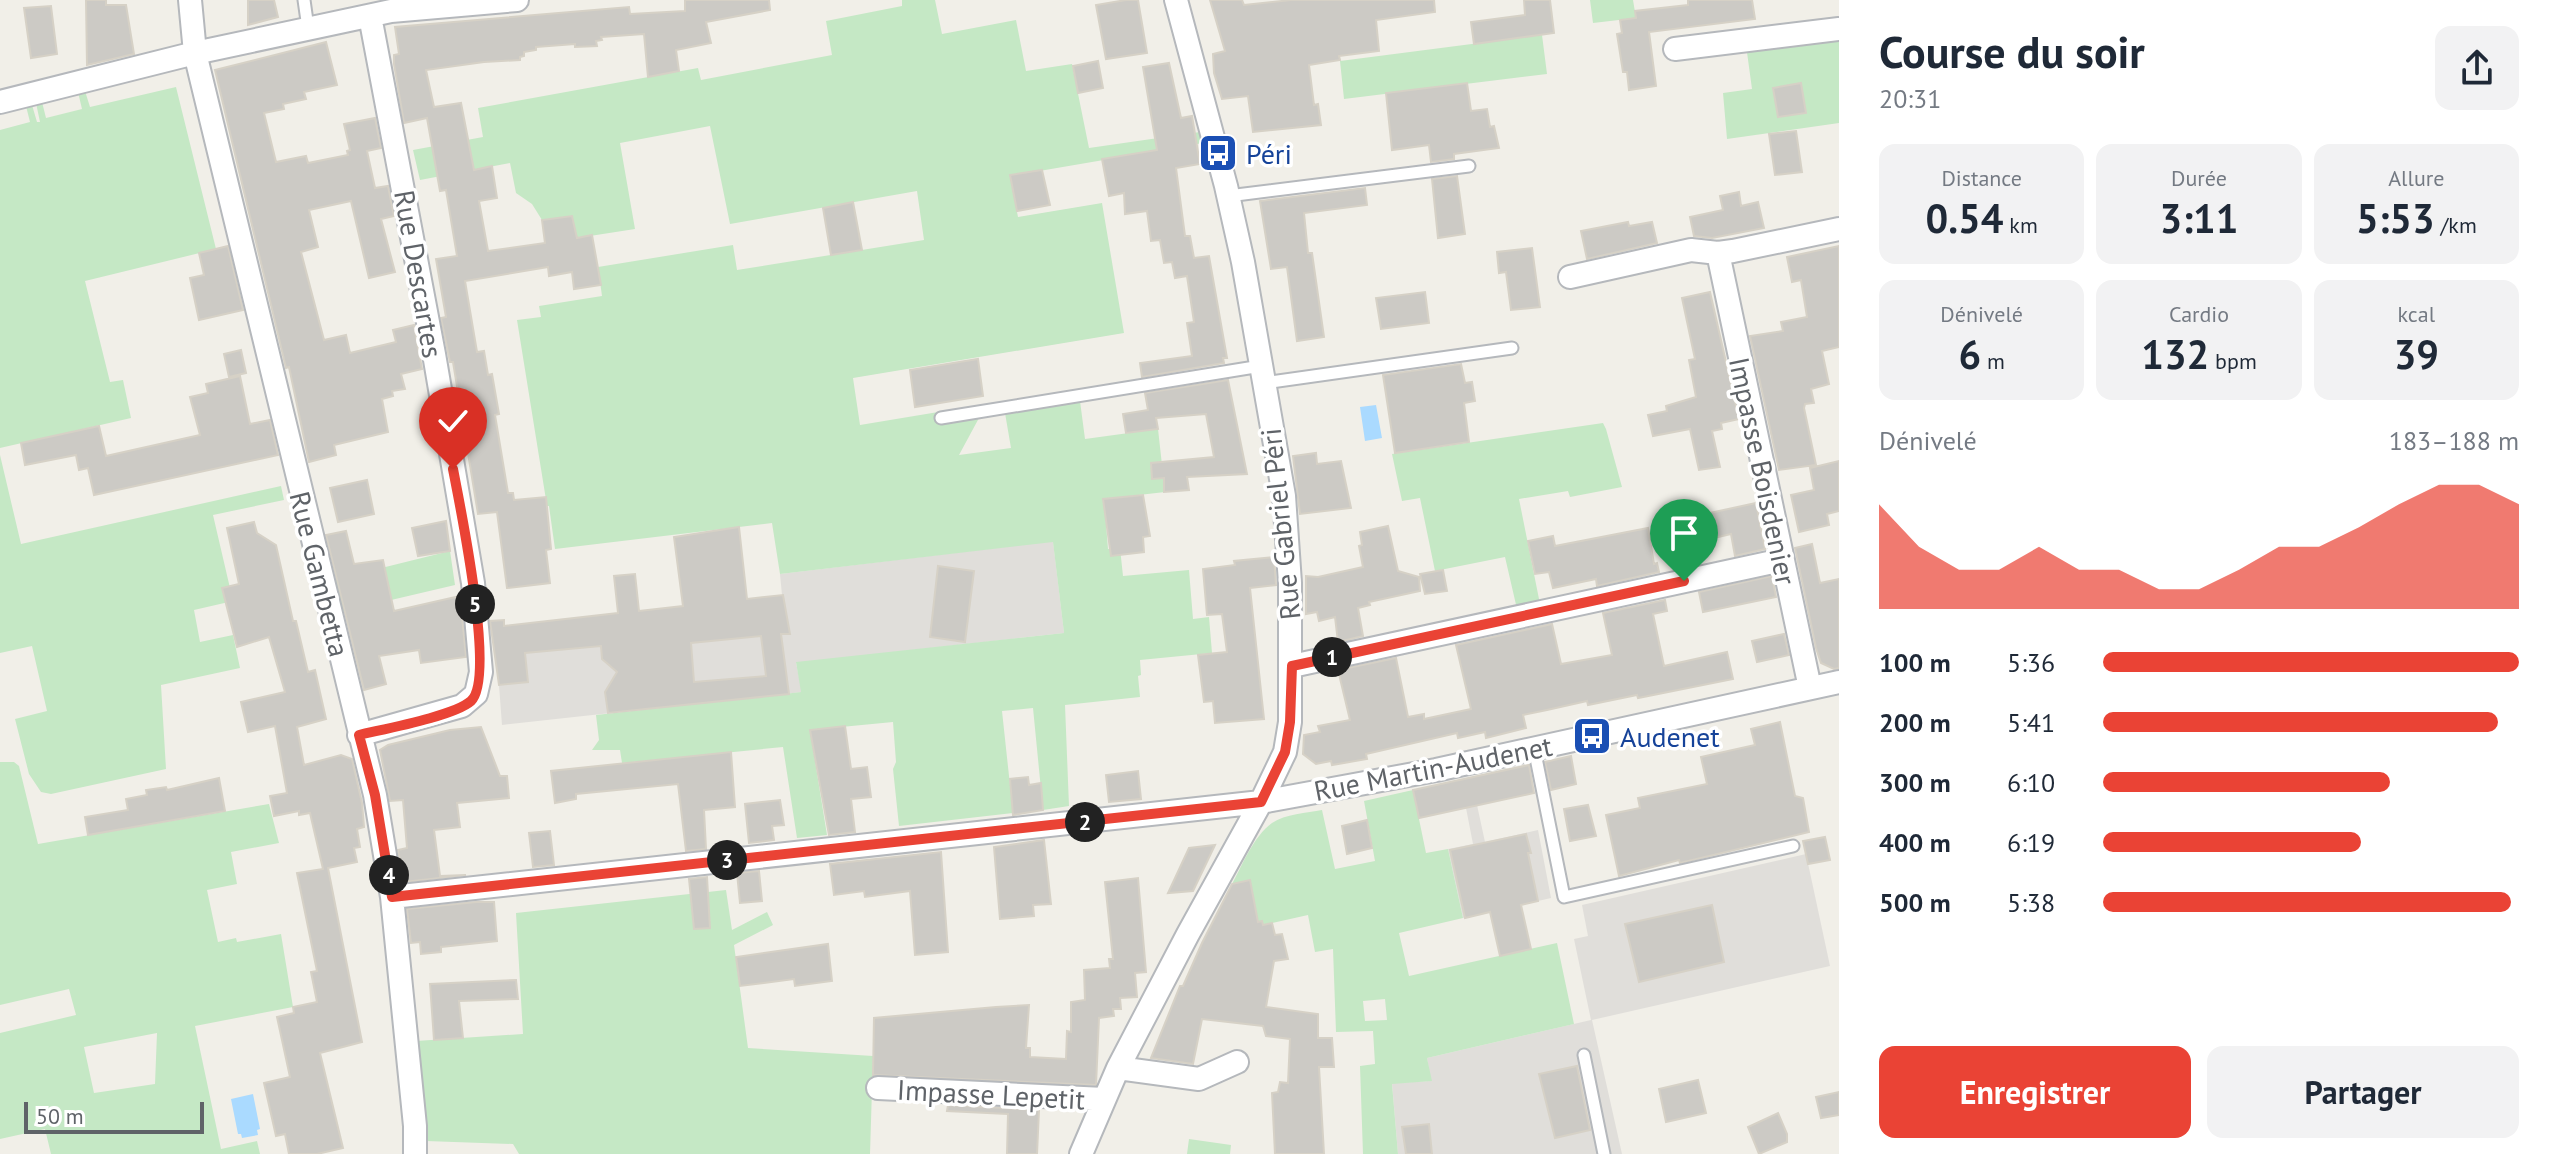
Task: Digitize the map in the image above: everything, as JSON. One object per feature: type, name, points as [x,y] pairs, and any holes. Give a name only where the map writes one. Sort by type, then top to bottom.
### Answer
[{"type":"street","name":"Rue Gambetta","points":[[190,0],[195,53],[375,795],[392,897],[415,1126],[415,1154]]},
{"type":"street","points":[[0,102],[195,53],[391,11],[517,0]]},
{"type":"street","name":"Rue Gabriel Péri","points":[[1081,1154],[1118,1068],[1261,802],[1285,752],[1290,722],[1290,583],[1284,496],[1228,196],[1176,0]]},
{"type":"street","name":"Rue Descartes","points":[[359,735],[462,706],[476,694],[481,672],[473,583],[434,354],[370,16]]},
{"type":"street","points":[[1675,49],[1839,29]]},
{"type":"street","points":[[1570,277],[1691,250],[1718,253],[1839,229]]},
{"type":"street","name":"Impasse Boisdenier","points":[[1718,253],[1810,688]]},
{"type":"street","points":[[1292,666],[1782,560]]},
{"type":"street","name":"Rue Martin-Audenet","points":[[392,897],[1261,802],[1436,770],[1839,682]]},
{"type":"street","points":[[1118,1068],[1199,1079],[1237,1062]]},
{"type":"street","name":"Impasse Lepetit","points":[[878,1088],[1104,1099]]},
{"type":"lane","points":[[304,0],[308,28]]},
{"type":"lane","points":[[1228,196],[1469,166]]},
{"type":"lane","points":[[941,418],[1263,374],[1512,348]]},
{"type":"lane","points":[[1534,748],[1564,897],[1793,846]]},
{"type":"lane","points":[[1584,1055],[1604,1154]]},
{"type":"shaded area","points":[[1053,541],[1064,633],[796,663],[802,692],[502,725],[499,685],[528,682],[522,624],[782,595],[780,574]]},
{"type":"shaded area","points":[[1477,805],[1485,842],[1538,830],[1551,898],[1463,918],[1448,849],[1473,844],[1466,808]]},
{"type":"shaded area","points":[[1806,854],[1830,966],[1592,1020],[1622,1154],[1398,1154],[1392,1083],[1431,1081],[1427,1058],[1591,1020],[1574,939],[1588,936],[1582,905]]},
{"type":"green space","points":[[902,0],[935,0],[942,34],[1016,20],[1026,71],[1072,64],[1089,148],[1200,132],[1203,143],[1010,176],[1018,217],[1102,203],[1124,333],[853,378],[860,425],[1047,394],[1052,405],[1080,401],[1085,439],[1158,429],[1165,492],[1104,499],[1108,549],[1120,548],[1123,576],[1189,570],[1193,619],[1209,617],[1212,653],[1140,660],[1140,697],[1065,705],[1069,806],[1043,810],[1033,708],[1002,711],[1013,813],[899,826],[893,769],[896,762],[893,722],[810,730],[827,835],[797,838],[783,747],[622,763],[620,750],[592,750],[599,740],[596,715],[801,692],[796,662],[1064,633],[1053,542],[780,574],[772,523],[555,549],[517,320],[541,317],[539,306],[602,296],[598,267],[733,245],[737,270],[924,240],[917,191],[730,224],[710,126],[620,143],[635,229],[577,238],[572,216],[542,220],[532,204],[516,193],[510,163],[420,180],[413,150],[483,137],[478,108],[698,68],[701,80],[832,55],[826,21],[902,6]],"holes":[[[1005,413],[1011,448],[959,455],[979,418]]]},
{"type":"green space","points":[[1590,0],[1633,0],[1636,18],[1593,23]]},
{"type":"green space","points":[[1839,34],[1839,123],[1727,139],[1723,93],[1752,89],[1746,45]]},
{"type":"green space","points":[[1542,35],[1547,74],[1344,99],[1340,61]]},
{"type":"green space","points":[[176,87],[216,249],[85,281],[110,382],[123,380],[131,418],[0,448],[0,130],[30,122],[26,106],[32,105],[37,122],[40,122],[36,103],[42,102],[46,118],[82,109],[78,92],[85,91],[90,107]]},
{"type":"green space","points":[[1603,423],[1622,487],[1570,497],[1568,491],[1519,499],[1540,604],[1517,609],[1505,557],[1435,571],[1420,498],[1402,501],[1392,454]]},
{"type":"green space","points":[[0,455],[21,544],[281,486],[284,500],[213,515],[233,601],[194,610],[200,642],[233,635],[240,668],[161,685],[166,769],[51,794],[41,792],[29,774],[15,719],[47,711],[32,646],[0,653]]},
{"type":"green space","points":[[450,551],[455,585],[340,612],[333,580]]},
{"type":"green space","points":[[0,762],[14,762],[19,766],[38,844],[269,804],[279,843],[231,852],[237,884],[207,890],[218,942],[281,934],[293,1007],[195,1026],[221,1149],[257,1141],[260,1154],[51,1154],[45,1129],[0,1139],[0,1033],[76,1015],[69,989],[0,1005]],"holes":[[[157,1033],[155,1084],[94,1093],[84,1047]]]},
{"type":"green space","points":[[1413,790],[1426,853],[1448,849],[1463,918],[1399,933],[1409,976],[1557,943],[1574,1024],[1427,1058],[1432,1081],[1392,1084],[1398,1154],[1363,1154],[1360,1066],[1375,1064],[1373,1031],[1336,1032],[1333,949],[1315,952],[1308,915],[1263,925],[1262,922],[1257,923],[1250,881],[1232,884],[1254,843],[1272,823],[1322,810],[1335,869],[1375,861],[1364,801]],"holes":[[[1385,999],[1387,1020],[1365,1021],[1363,1001]]]},
{"type":"green space","points":[[726,890],[732,930],[767,912],[773,925],[734,945],[748,1048],[873,1056],[870,1154],[519,1154],[513,1144],[426,1141],[416,1041],[523,1034],[516,913]]},
{"type":"green space","points":[[1189,1139],[1231,1145],[1230,1154],[1187,1154]]},
{"type":"water","points":[[1376,405],[1382,438],[1365,441],[1360,407]]},
{"type":"water","points":[[253,1094],[260,1129],[257,1130],[258,1135],[242,1138],[238,1134],[231,1099]]},
{"type":"building","points":[[86,0],[106,0],[106,5],[126,5],[134,54],[87,65]]},
{"type":"building","points":[[248,0],[274,0],[278,17],[248,25]]},
{"type":"building","points":[[685,0],[769,0],[770,10],[706,22],[711,43],[676,50],[679,71],[648,77],[644,34],[601,37],[602,40],[596,41],[597,46],[536,47],[536,50],[524,52],[520,60],[426,70],[434,107],[461,103],[474,170],[492,166],[497,198],[479,201],[488,251],[545,243],[542,220],[572,216],[577,238],[592,235],[601,285],[574,289],[572,272],[549,276],[548,267],[465,281],[477,352],[484,351],[488,375],[492,374],[499,414],[495,415],[508,493],[513,493],[514,500],[546,497],[551,549],[546,550],[550,583],[507,588],[497,512],[478,514],[453,362],[450,362],[441,318],[446,317],[436,259],[457,256],[446,190],[440,191],[427,118],[404,123],[394,64],[394,55],[399,54],[395,27],[629,7],[630,14],[685,11]]},
{"type":"building","points":[[1138,0],[1147,53],[1106,59],[1096,5]]},
{"type":"building","points":[[1210,0],[1242,0],[1244,5],[1291,0],[1434,0],[1435,12],[1376,20],[1379,51],[1339,56],[1340,60],[1309,65],[1314,105],[1318,104],[1321,125],[1253,132],[1248,96],[1222,99],[1214,73],[1213,54],[1225,51]]},
{"type":"building","points":[[1524,0],[1550,0],[1554,33],[1474,44],[1471,22],[1525,15]]},
{"type":"building","points":[[1688,0],[1752,0],[1755,19],[1649,32],[1656,86],[1629,90],[1617,34],[1622,33],[1620,20],[1636,18],[1635,11],[1688,5]]},
{"type":"building","points":[[51,6],[57,54],[31,58],[24,8]]},
{"type":"building","points":[[326,42],[337,85],[304,92],[306,99],[283,104],[284,109],[264,113],[276,162],[306,156],[308,163],[348,155],[347,151],[350,150],[344,124],[375,118],[381,148],[367,151],[375,188],[388,186],[394,216],[381,219],[395,272],[369,278],[351,201],[309,210],[318,247],[301,252],[324,340],[346,335],[350,353],[396,342],[393,330],[414,325],[422,369],[401,374],[405,389],[392,391],[393,396],[382,399],[388,432],[334,445],[336,455],[309,462],[289,367],[286,368],[215,70]]},
{"type":"building","points":[[1098,61],[1103,88],[1078,93],[1073,66]]},
{"type":"building","points":[[1169,63],[1181,118],[1192,116],[1200,164],[1176,168],[1185,236],[1190,236],[1194,258],[1209,256],[1227,358],[1223,358],[1224,363],[1142,377],[1140,363],[1192,356],[1187,323],[1194,322],[1187,276],[1175,278],[1172,262],[1164,263],[1160,240],[1151,241],[1147,211],[1125,214],[1124,193],[1109,196],[1102,159],[1157,150],[1143,67]]},
{"type":"building","points":[[1467,83],[1471,111],[1487,109],[1490,127],[1494,126],[1499,148],[1454,154],[1454,159],[1431,162],[1429,145],[1392,150],[1386,93]]},
{"type":"building","points":[[1801,83],[1806,113],[1778,117],[1773,88]]},
{"type":"building","points":[[1796,131],[1802,172],[1775,175],[1769,134]]},
{"type":"building","points":[[1042,170],[1050,205],[1017,211],[1010,175]]},
{"type":"building","points":[[1457,176],[1465,234],[1438,238],[1432,179]]},
{"type":"building","points":[[1365,188],[1367,205],[1304,213],[1308,253],[1312,253],[1324,337],[1297,341],[1287,267],[1271,269],[1260,201]]},
{"type":"building","points":[[1739,192],[1741,206],[1758,202],[1764,228],[1712,238],[1694,236],[1690,217],[1723,210],[1720,196]]},
{"type":"building","points":[[853,202],[862,250],[831,255],[823,208]]},
{"type":"building","points":[[1628,222],[1629,226],[1652,222],[1657,243],[1587,259],[1581,231]]},
{"type":"building","points":[[228,246],[243,310],[199,320],[190,278],[204,275],[199,253]]},
{"type":"building","points":[[1839,246],[1839,347],[1822,351],[1829,384],[1811,389],[1814,403],[1805,404],[1804,408],[1816,465],[1779,470],[1750,336],[1783,331],[1781,322],[1807,317],[1801,280],[1792,282],[1787,257]]},
{"type":"building","points":[[1532,248],[1540,307],[1511,310],[1506,272],[1499,273],[1497,252]]},
{"type":"building","points":[[1425,292],[1429,323],[1381,329],[1376,298]]},
{"type":"building","points":[[1710,292],[1739,419],[1721,423],[1722,429],[1712,431],[1720,467],[1699,470],[1690,429],[1653,436],[1648,415],[1667,411],[1666,406],[1696,397],[1689,360],[1695,359],[1682,298]]},
{"type":"building","points":[[241,350],[246,373],[229,377],[224,354]]},
{"type":"building","points":[[978,359],[983,396],[915,407],[910,370]]},
{"type":"building","points":[[1461,364],[1465,383],[1472,382],[1475,401],[1464,403],[1469,442],[1395,453],[1383,375]]},
{"type":"building","points":[[240,376],[250,424],[270,420],[278,455],[94,495],[88,468],[79,470],[76,455],[25,465],[21,443],[99,426],[106,456],[200,435],[190,397],[208,393],[206,384]]},
{"type":"building","points":[[1228,380],[1247,474],[1187,477],[1189,490],[1164,492],[1164,478],[1152,479],[1151,463],[1214,457],[1206,414],[1156,418],[1158,429],[1126,433],[1123,414],[1148,410],[1145,393]]},
{"type":"building","points":[[1316,453],[1317,464],[1341,461],[1351,508],[1300,514],[1293,456]]},
{"type":"building","points":[[1839,461],[1839,511],[1827,514],[1829,525],[1799,532],[1791,495],[1814,490],[1810,468]]},
{"type":"building","points":[[367,480],[374,514],[338,522],[330,488]]},
{"type":"building","points":[[1143,495],[1150,536],[1143,537],[1144,552],[1111,556],[1103,499]]},
{"type":"building","points":[[1756,503],[1765,549],[1735,556],[1731,534],[1714,538],[1712,532],[1709,533],[1705,514]]},
{"type":"building","points":[[446,521],[450,551],[418,556],[412,528]]},
{"type":"building","points":[[254,522],[257,533],[276,545],[293,621],[296,621],[308,672],[315,670],[326,719],[297,727],[304,765],[341,755],[352,759],[362,803],[364,827],[357,829],[360,847],[354,848],[357,862],[328,868],[362,1042],[320,1053],[343,1148],[317,1154],[289,1154],[285,1134],[276,1136],[264,1083],[290,1077],[277,1017],[294,1013],[293,1007],[317,1002],[311,972],[317,971],[297,873],[323,869],[310,813],[299,815],[299,811],[274,816],[270,796],[287,793],[275,726],[248,732],[241,702],[285,692],[269,637],[237,647],[222,588],[239,584],[227,528]]},
{"type":"building","points":[[1388,526],[1398,571],[1419,577],[1420,591],[1369,602],[1370,605],[1358,608],[1363,636],[1338,642],[1335,617],[1319,621],[1317,612],[1306,614],[1306,576],[1318,577],[1363,567],[1360,532]]},
{"type":"building","points":[[739,527],[747,599],[783,595],[790,634],[781,634],[789,694],[608,713],[605,692],[617,672],[602,659],[601,646],[525,653],[528,682],[499,685],[490,621],[504,620],[504,626],[618,613],[614,576],[635,574],[639,611],[683,606],[674,537]],"holes":[[[761,636],[766,676],[694,682],[691,643]]]},
{"type":"building","points":[[1648,528],[1654,564],[1657,563],[1659,572],[1597,586],[1596,579],[1553,588],[1549,572],[1535,574],[1528,541],[1553,536],[1555,546]]},
{"type":"building","points":[[346,531],[354,564],[383,560],[394,611],[460,596],[466,657],[421,663],[419,650],[379,656],[386,684],[364,690],[326,535]]},
{"type":"building","points":[[1812,544],[1820,583],[1839,579],[1839,668],[1834,669],[1821,663],[1816,648],[1795,548]]},
{"type":"building","points":[[1274,557],[1276,585],[1250,588],[1264,719],[1215,723],[1213,701],[1204,702],[1198,655],[1227,652],[1222,614],[1207,615],[1203,569],[1235,565],[1234,561]]},
{"type":"building","points":[[938,566],[974,571],[965,642],[930,637]]},
{"type":"building","points":[[1443,570],[1447,591],[1425,594],[1420,574]]},
{"type":"building","points":[[1772,576],[1776,597],[1703,612],[1699,592]]},
{"type":"building","points":[[1665,600],[1667,611],[1653,614],[1664,666],[1727,652],[1733,679],[1638,698],[1637,695],[1588,705],[1587,701],[1523,715],[1526,728],[1486,738],[1485,732],[1458,738],[1457,733],[1366,754],[1367,759],[1332,765],[1331,761],[1316,764],[1303,754],[1304,735],[1320,732],[1318,726],[1350,720],[1338,670],[1396,658],[1408,717],[1424,714],[1424,719],[1471,709],[1456,645],[1552,624],[1561,664],[1612,655],[1603,613]]},
{"type":"building","points":[[1784,634],[1789,655],[1757,662],[1752,641]]},
{"type":"building","points":[[1780,722],[1795,796],[1803,798],[1809,832],[1619,876],[1606,815],[1640,808],[1638,798],[1707,784],[1701,757],[1755,745],[1751,729]]},
{"type":"building","points":[[845,726],[851,769],[867,767],[871,797],[851,799],[855,832],[829,835],[810,730]]},
{"type":"building","points":[[481,727],[500,776],[507,776],[509,798],[457,803],[460,827],[434,830],[440,876],[466,875],[404,882],[398,850],[407,848],[403,800],[390,801],[380,750],[388,745],[450,730]]},
{"type":"building","points":[[731,752],[735,807],[704,810],[706,849],[686,851],[678,784],[576,794],[576,799],[555,803],[551,771]]},
{"type":"building","points":[[1571,756],[1576,784],[1551,790],[1545,762]]},
{"type":"building","points":[[1529,765],[1534,793],[1419,818],[1413,790]]},
{"type":"building","points":[[1138,771],[1141,799],[1109,802],[1106,775]]},
{"type":"building","points":[[1028,777],[1029,785],[1041,783],[1043,810],[1013,815],[1010,779]]},
{"type":"building","points":[[219,778],[225,811],[88,835],[85,817],[128,810],[126,799],[147,795],[146,790],[166,787],[167,790]]},
{"type":"building","points":[[780,800],[784,825],[772,826],[774,840],[749,843],[745,804]]},
{"type":"building","points":[[1588,805],[1596,836],[1570,841],[1564,809]]},
{"type":"building","points":[[1367,820],[1372,848],[1347,854],[1342,826]]},
{"type":"building","points":[[550,831],[554,865],[533,867],[529,833]]},
{"type":"building","points":[[1526,834],[1538,901],[1521,905],[1531,949],[1500,956],[1490,912],[1465,918],[1450,850]]},
{"type":"building","points":[[1825,837],[1830,860],[1808,864],[1803,841]]},
{"type":"building","points":[[1044,840],[1051,904],[1033,905],[1034,916],[1000,919],[994,847]]},
{"type":"building","points":[[1215,845],[1193,891],[1168,893],[1189,848]]},
{"type":"building","points":[[941,852],[948,952],[915,955],[910,891],[865,897],[864,891],[834,895],[830,864]]},
{"type":"building","points":[[759,871],[762,901],[740,903],[737,873]]},
{"type":"building","points":[[707,877],[710,928],[694,929],[689,879]]},
{"type":"building","points":[[1138,878],[1146,972],[1135,973],[1137,997],[1120,998],[1121,1009],[1113,1009],[1114,1016],[1099,1018],[1096,1085],[873,1075],[874,1018],[996,1007],[1029,1005],[1026,1048],[1030,1048],[1030,1057],[1066,1059],[1067,1031],[1071,1032],[1071,1002],[1085,1000],[1084,970],[1110,968],[1109,959],[1113,959],[1105,882]]},
{"type":"building","points":[[1250,880],[1258,922],[1262,921],[1263,925],[1272,923],[1275,935],[1282,934],[1288,959],[1274,961],[1266,1007],[1318,1014],[1318,1038],[1332,1038],[1334,1067],[1319,1067],[1324,1154],[1275,1154],[1272,1093],[1278,1092],[1280,1082],[1288,1083],[1290,1039],[1266,1036],[1263,1026],[1202,1019],[1193,1064],[1151,1058],[1180,986],[1183,986],[1232,884]]},
{"type":"building","points":[[494,902],[497,941],[441,947],[441,952],[421,954],[420,942],[411,943],[407,909]]},
{"type":"building","points":[[1712,905],[1724,962],[1639,982],[1625,924]]},
{"type":"building","points":[[828,944],[832,981],[795,986],[794,979],[740,986],[736,957]]},
{"type":"building","points":[[516,980],[518,999],[459,1001],[463,1038],[434,1040],[430,984]]},
{"type":"building","points":[[1577,1066],[1590,1130],[1555,1138],[1539,1074]]},
{"type":"building","points":[[1698,1080],[1706,1113],[1666,1122],[1659,1089]]},
{"type":"building","points":[[1839,1092],[1839,1115],[1821,1118],[1816,1097]]},
{"type":"building","points":[[948,1105],[1039,1110],[1037,1154],[1007,1154],[1008,1114],[947,1111]]},
{"type":"building","points":[[1778,1113],[1787,1142],[1759,1154],[1748,1127]]},
{"type":"building","points":[[1429,1124],[1432,1154],[1406,1154],[1402,1127]]},
{"type":"place","name":"Péri","points":[[1218,153]]},
{"type":"place","name":"Audenet","points":[[1592,736]]},
{"type":"route","points":[[453,469],[473,583],[481,672],[476,694],[462,706],[359,735],[386,848],[392,897],[1261,802],[1285,752],[1290,722],[1292,666],[1684,581]]}]
